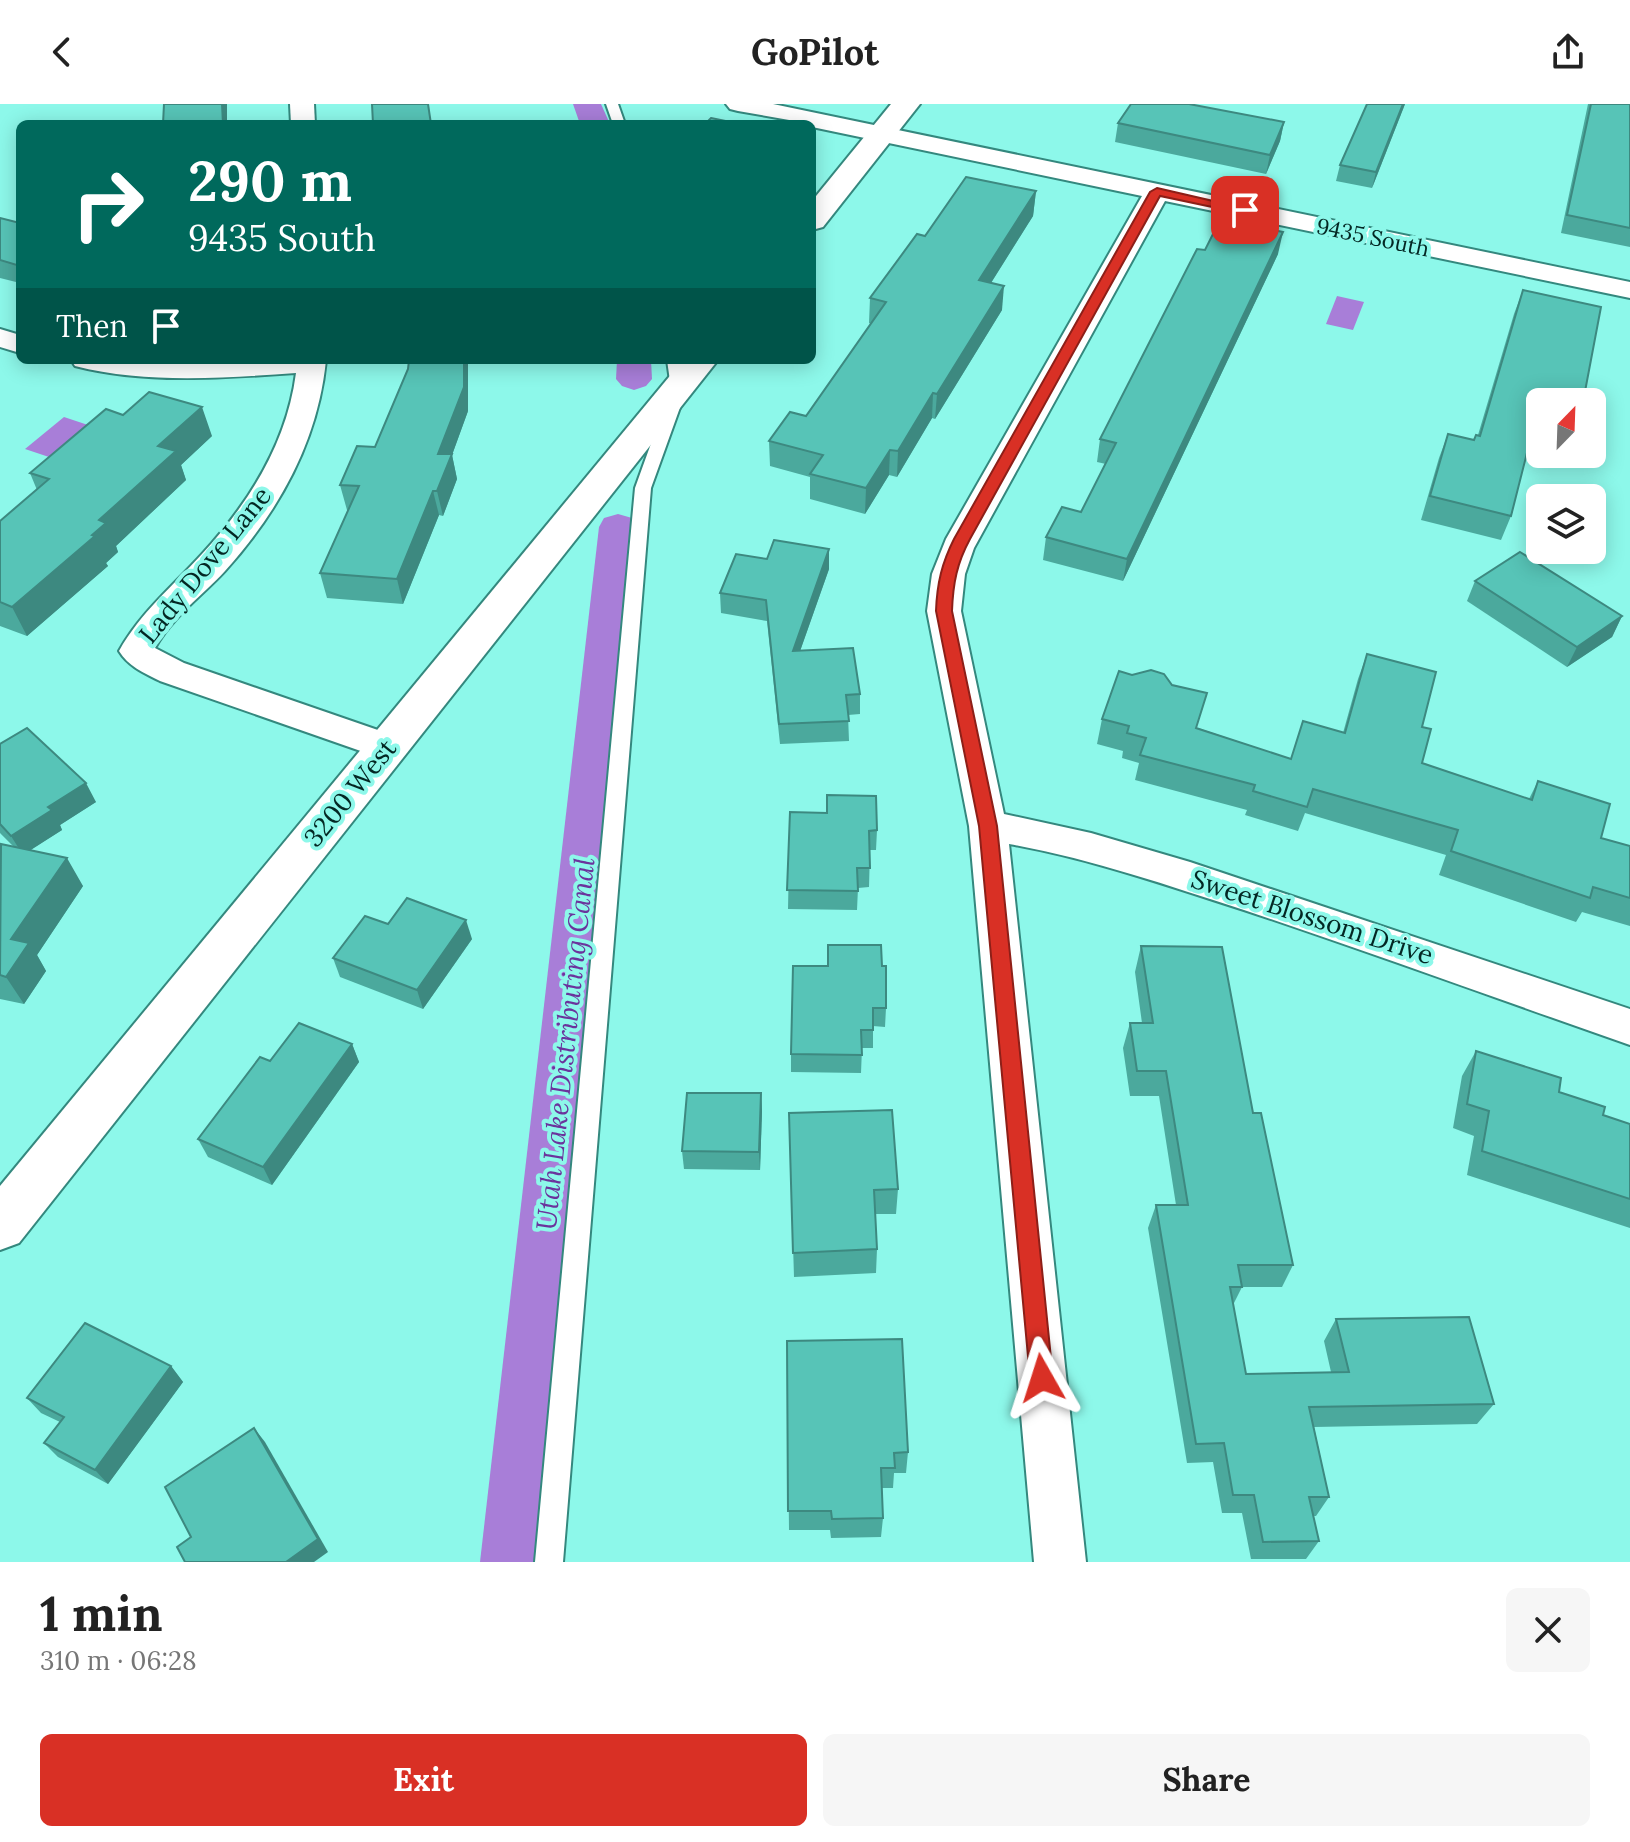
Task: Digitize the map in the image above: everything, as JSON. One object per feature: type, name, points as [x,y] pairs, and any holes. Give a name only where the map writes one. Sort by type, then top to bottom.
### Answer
[{"type":"street","name":"9435 South","points":[[738,104],[812,120]]},
{"type":"street","points":[[816,216],[906,104]]},
{"type":"street","name":"9435 South","points":[[816,121],[1630,290]]},
{"type":"street","points":[[1060,1562],[988,826],[944,611],[945,585],[951,561],[1157,192]]},
{"type":"street","points":[[111,364],[196,370],[283,364]]},
{"type":"street","name":"Lady Dove Lane","points":[[312,364],[300,425],[281,468],[253,514],[215,561],[153,623],[136,651],[172,672],[388,747]]},
{"type":"street","name":"3200 West","points":[[0,1226],[388,747],[685,369]]},
{"type":"street","name":"Sweet Blossom Drive","points":[[988,826],[1041,834],[1107,850],[1391,942],[1630,1027]]},
{"type":"lane","points":[[549,1562],[643,488],[685,369]]},
{"type":"shaded area","points":[[1337,296],[1364,302],[1353,330],[1326,324]]},
{"type":"shaded area","points":[[64,417],[88,425],[49,457],[25,449]]},
{"type":"building","points":[[164,104],[222,104],[223,120],[163,120]]},
{"type":"building","points":[[372,104],[428,104],[430,120],[373,120]]},
{"type":"building","points":[[1131,104],[1189,104],[1284,122],[1270,155],[1118,123]]},
{"type":"building","points":[[1367,104],[1403,104],[1376,172],[1340,165]]},
{"type":"building","points":[[1591,104],[1630,104],[1630,228],[1567,215]]},
{"type":"building","points":[[966,177],[1036,191],[979,280],[1004,286],[937,394],[933,393],[898,451],[890,450],[866,488],[810,474],[823,455],[769,441],[790,412],[806,416],[886,302],[870,298],[917,234],[925,236]]},
{"type":"building","points":[[0,218],[16,222],[16,265],[0,260]]},
{"type":"building","points":[[1224,220],[1283,232],[1127,559],[1046,537],[1062,507],[1081,512],[1116,443],[1100,439],[1197,249],[1205,250],[1217,226],[1220,227]]},
{"type":"building","points":[[1523,290],[1601,307],[1586,388],[1526,388],[1526,457],[1511,516],[1430,496],[1448,434],[1474,440],[1476,435],[1480,436]]},
{"type":"building","points":[[409,364],[464,364],[464,387],[438,454],[452,454],[437,491],[433,491],[397,579],[320,573],[359,486],[340,485],[357,446],[375,447]]},
{"type":"building","points":[[149,392],[202,407],[158,446],[176,451],[99,520],[106,523],[92,535],[95,536],[12,607],[0,602],[0,521],[49,479],[30,473],[106,409],[123,415]]},
{"type":"building","points":[[774,540],[829,549],[793,651],[853,648],[860,694],[846,695],[849,721],[779,724],[766,600],[720,593],[736,554],[767,559]]},
{"type":"building","points":[[1520,552],[1526,556],[1526,564],[1539,564],[1622,616],[1577,647],[1475,581]]},
{"type":"building","points":[[1367,654],[1436,672],[1422,727],[1431,729],[1422,763],[1532,800],[1538,781],[1610,804],[1601,838],[1630,846],[1630,898],[1593,887],[1590,898],[1451,851],[1458,830],[1313,789],[1307,807],[1253,791],[1255,785],[1140,755],[1146,738],[1127,733],[1129,726],[1102,719],[1119,671],[1132,675],[1151,670],[1164,674],[1172,685],[1207,693],[1196,728],[1291,759],[1303,721],[1345,733]]},
{"type":"building","points":[[27,728],[86,783],[48,807],[52,810],[11,836],[0,824],[0,744]]},
{"type":"building","points":[[827,795],[876,796],[877,830],[869,831],[870,868],[857,868],[858,891],[787,890],[790,812],[827,813]]},
{"type":"building","points":[[1,844],[67,858],[11,939],[29,943],[6,977],[0,975]]},
{"type":"building","points":[[407,898],[466,920],[417,990],[333,958],[365,916],[388,924]]},
{"type":"building","points":[[828,945],[881,945],[882,966],[886,966],[886,1008],[873,1008],[873,1030],[861,1030],[862,1055],[791,1054],[793,966],[828,966]]},
{"type":"building","points":[[1141,946],[1222,947],[1253,1113],[1261,1113],[1293,1265],[1238,1265],[1242,1287],[1230,1287],[1246,1374],[1349,1372],[1336,1319],[1469,1317],[1494,1404],[1309,1407],[1329,1497],[1309,1497],[1319,1541],[1263,1542],[1254,1495],[1233,1495],[1224,1443],[1196,1444],[1156,1205],[1188,1205],[1166,1071],[1137,1071],[1130,1023],[1153,1023]]},
{"type":"building","points":[[299,1023],[352,1044],[263,1167],[198,1139],[260,1057],[270,1061]]},
{"type":"building","points":[[1476,1051],[1561,1078],[1559,1092],[1605,1107],[1603,1115],[1630,1124],[1630,1199],[1482,1151],[1489,1111],[1467,1104]]},
{"type":"building","points":[[687,1093],[761,1093],[759,1152],[682,1151]]},
{"type":"building","points":[[892,1110],[898,1189],[874,1190],[877,1249],[793,1253],[789,1113]]},
{"type":"building","points":[[85,1323],[171,1366],[95,1470],[44,1443],[64,1417],[27,1398]]},
{"type":"building","points":[[902,1339],[908,1452],[894,1453],[895,1468],[881,1468],[883,1518],[832,1519],[831,1511],[788,1511],[787,1341]]},
{"type":"building","points":[[254,1428],[318,1539],[286,1562],[185,1562],[177,1547],[191,1537],[165,1487]]},
{"type":"waterway","name":"Utah Lake Distributing Canal","points":[[587,104],[593,120]]},
{"type":"waterway","name":"Utah Lake Distributing Canal","points":[[634,364],[634,379]]},
{"type":"waterway","name":"Utah Lake Distributing Canal","points":[[512,1562],[618,527]]},
{"type":"route","points":[[1042,1378],[988,826],[944,611],[945,585],[951,561],[962,539],[1157,192],[1245,210]]}]
